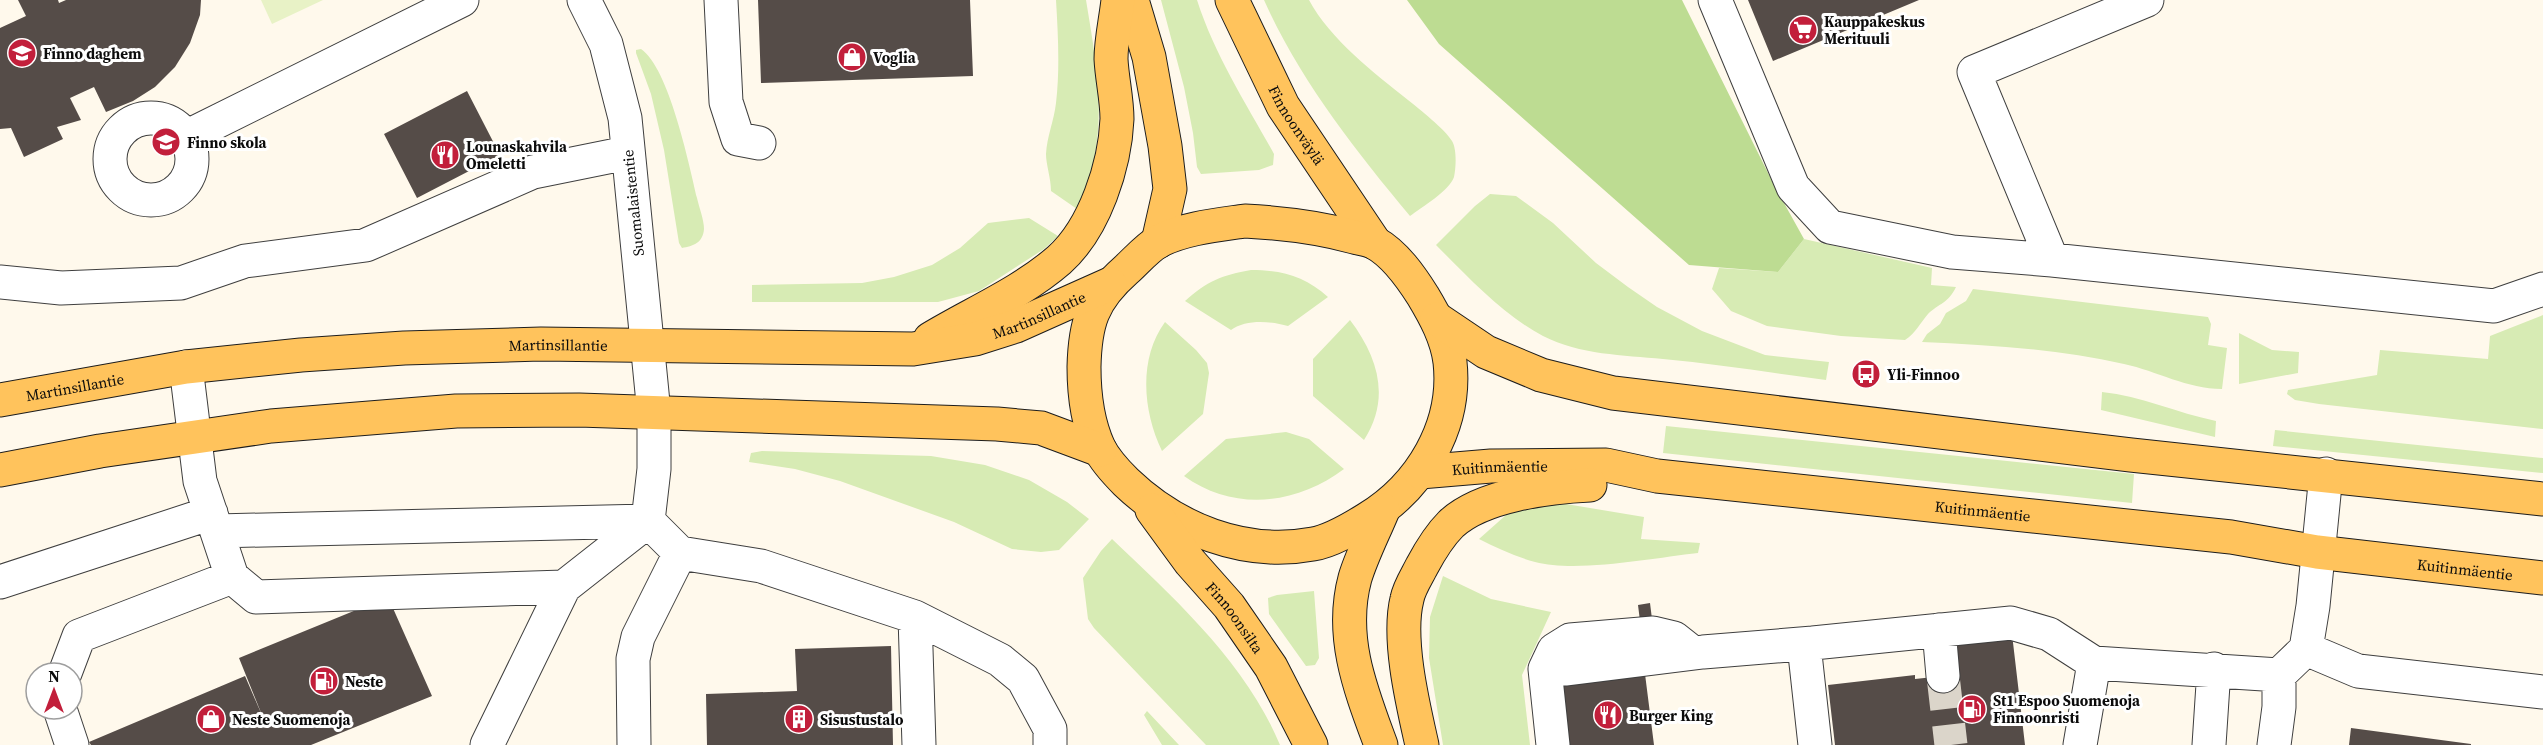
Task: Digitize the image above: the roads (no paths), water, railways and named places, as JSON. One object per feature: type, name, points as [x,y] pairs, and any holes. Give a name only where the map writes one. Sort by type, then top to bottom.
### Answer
[{"type":"main road","points":[[913,349],[1020,289],[1061,258],[1087,224],[1102,193],[1112,160],[1117,119],[1111,58],[1118,0]]},
{"type":"main road","points":[[1132,0],[1149,57],[1165,146],[1170,189],[1158,242]]},
{"type":"main road","name":"Finnoonväylä","points":[[1232,0],[1283,106],[1375,243]]},
{"type":"main road","points":[[1245,221],[1290,223],[1375,243],[1405,269],[1437,319],[1450,361],[1445,420],[1435,449],[1407,489],[1383,510],[1353,528],[1317,544],[1287,549],[1247,546],[1201,533],[1146,501],[1119,475],[1100,450],[1088,418],[1084,381],[1085,344],[1092,312],[1110,284],[1158,242],[1204,227],[1245,221]]},
{"type":"main road","name":"Martinsillantie","points":[[0,400],[186,367],[301,355],[405,348],[540,344],[913,349],[975,339],[1016,326],[1110,284]]},
{"type":"main road","points":[[1437,319],[1486,352],[1541,375],[1613,393],[2131,455],[2326,474],[2543,499]]},
{"type":"main road","points":[[0,470],[271,426],[456,411],[579,410],[997,424],[1041,428],[1100,450]]},
{"type":"main road","name":"Kuitinmäentie","points":[[1420,472],[1491,466],[1606,465],[1657,476],[2231,537],[2317,552],[2543,578]]},
{"type":"main road","points":[[1422,745],[1409,677],[1404,630],[1407,599],[1431,549],[1452,523],[1482,506],[1552,487],[1608,484],[1657,476]]},
{"type":"main road","name":"Finnoonsilta","points":[[1146,501],[1190,562],[1229,606],[1271,667],[1311,745]]},
{"type":"main road","points":[[1381,745],[1356,677],[1351,642],[1351,614],[1355,580],[1383,510]]},
{"type":"street","points":[[186,137],[462,0]]},
{"type":"street","name":"Suomalaistentie","points":[[584,0],[606,44],[625,118],[654,413],[654,469],[648,521]]},
{"type":"street","points":[[721,0],[726,102],[738,139],[759,143]]},
{"type":"street","points":[[1714,0],[1793,187],[1830,227],[1952,252],[2052,260],[2494,306],[2543,289]]},
{"type":"street","points":[[2052,260],[1974,72],[2147,0]]},
{"type":"street","points":[[0,282],[61,288],[181,283],[245,261],[366,245],[533,172],[627,153]]},
{"type":"street","points":[[186,367],[200,481],[232,577],[256,597],[564,587]]},
{"type":"street","points":[[2274,745],[2279,707],[2279,675],[2306,649],[2313,606],[2326,474]]},
{"type":"street","points":[[487,745],[564,587],[648,521]]},
{"type":"street","points":[[0,582],[214,522],[648,521],[680,553],[761,566],[915,617],[1000,660],[1023,679],[1050,729],[1050,745]]},
{"type":"street","points":[[634,745],[633,659],[638,637],[680,553]]},
{"type":"street","points":[[70,661],[79,636],[232,577]]},
{"type":"street","points":[[915,617],[919,745]]},
{"type":"street","points":[[1553,745],[1545,669],[1567,669],[1693,653],[2011,623],[2049,634],[2094,663],[2279,675]]},
{"type":"street","points":[[1939,630],[1943,676]]},
{"type":"street","points":[[1813,643],[1805,654],[1815,745]]},
{"type":"street","points":[[2306,649],[2358,671],[2543,692]]},
{"type":"street","points":[[2080,745],[2094,663]]},
{"type":"street","points":[[2209,745],[2214,669]]},
{"type":"street","points":[[64,721],[72,745]]},
{"type":"tunnel","points":[[1943,676],[1951,745]]},
{"type":"place","name":"Kauppakeskus Merituuli","points":[[1803,30]]},
{"type":"place","name":"Finno daghem","points":[[22,53]]},
{"type":"place","name":"Voglia","points":[[852,57]]},
{"type":"place","name":"Finno skola","points":[[166,142]]},
{"type":"place","name":"Lounaskahvila Omeletti","points":[[445,155]]},
{"type":"place","name":"Yli-Finnoo","points":[[1866,374]]},
{"type":"place","name":"Neste","points":[[324,681]]},
{"type":"place","name":"St1 Espoo Suomenoja Finnoonristi","points":[[1972,709]]},
{"type":"place","name":"Burger King","points":[[1608,715]]},
{"type":"place","name":"Neste Suomenoja","points":[[211,719]]},
{"type":"place","name":"Sisustustalo","points":[[799,719]]}]
